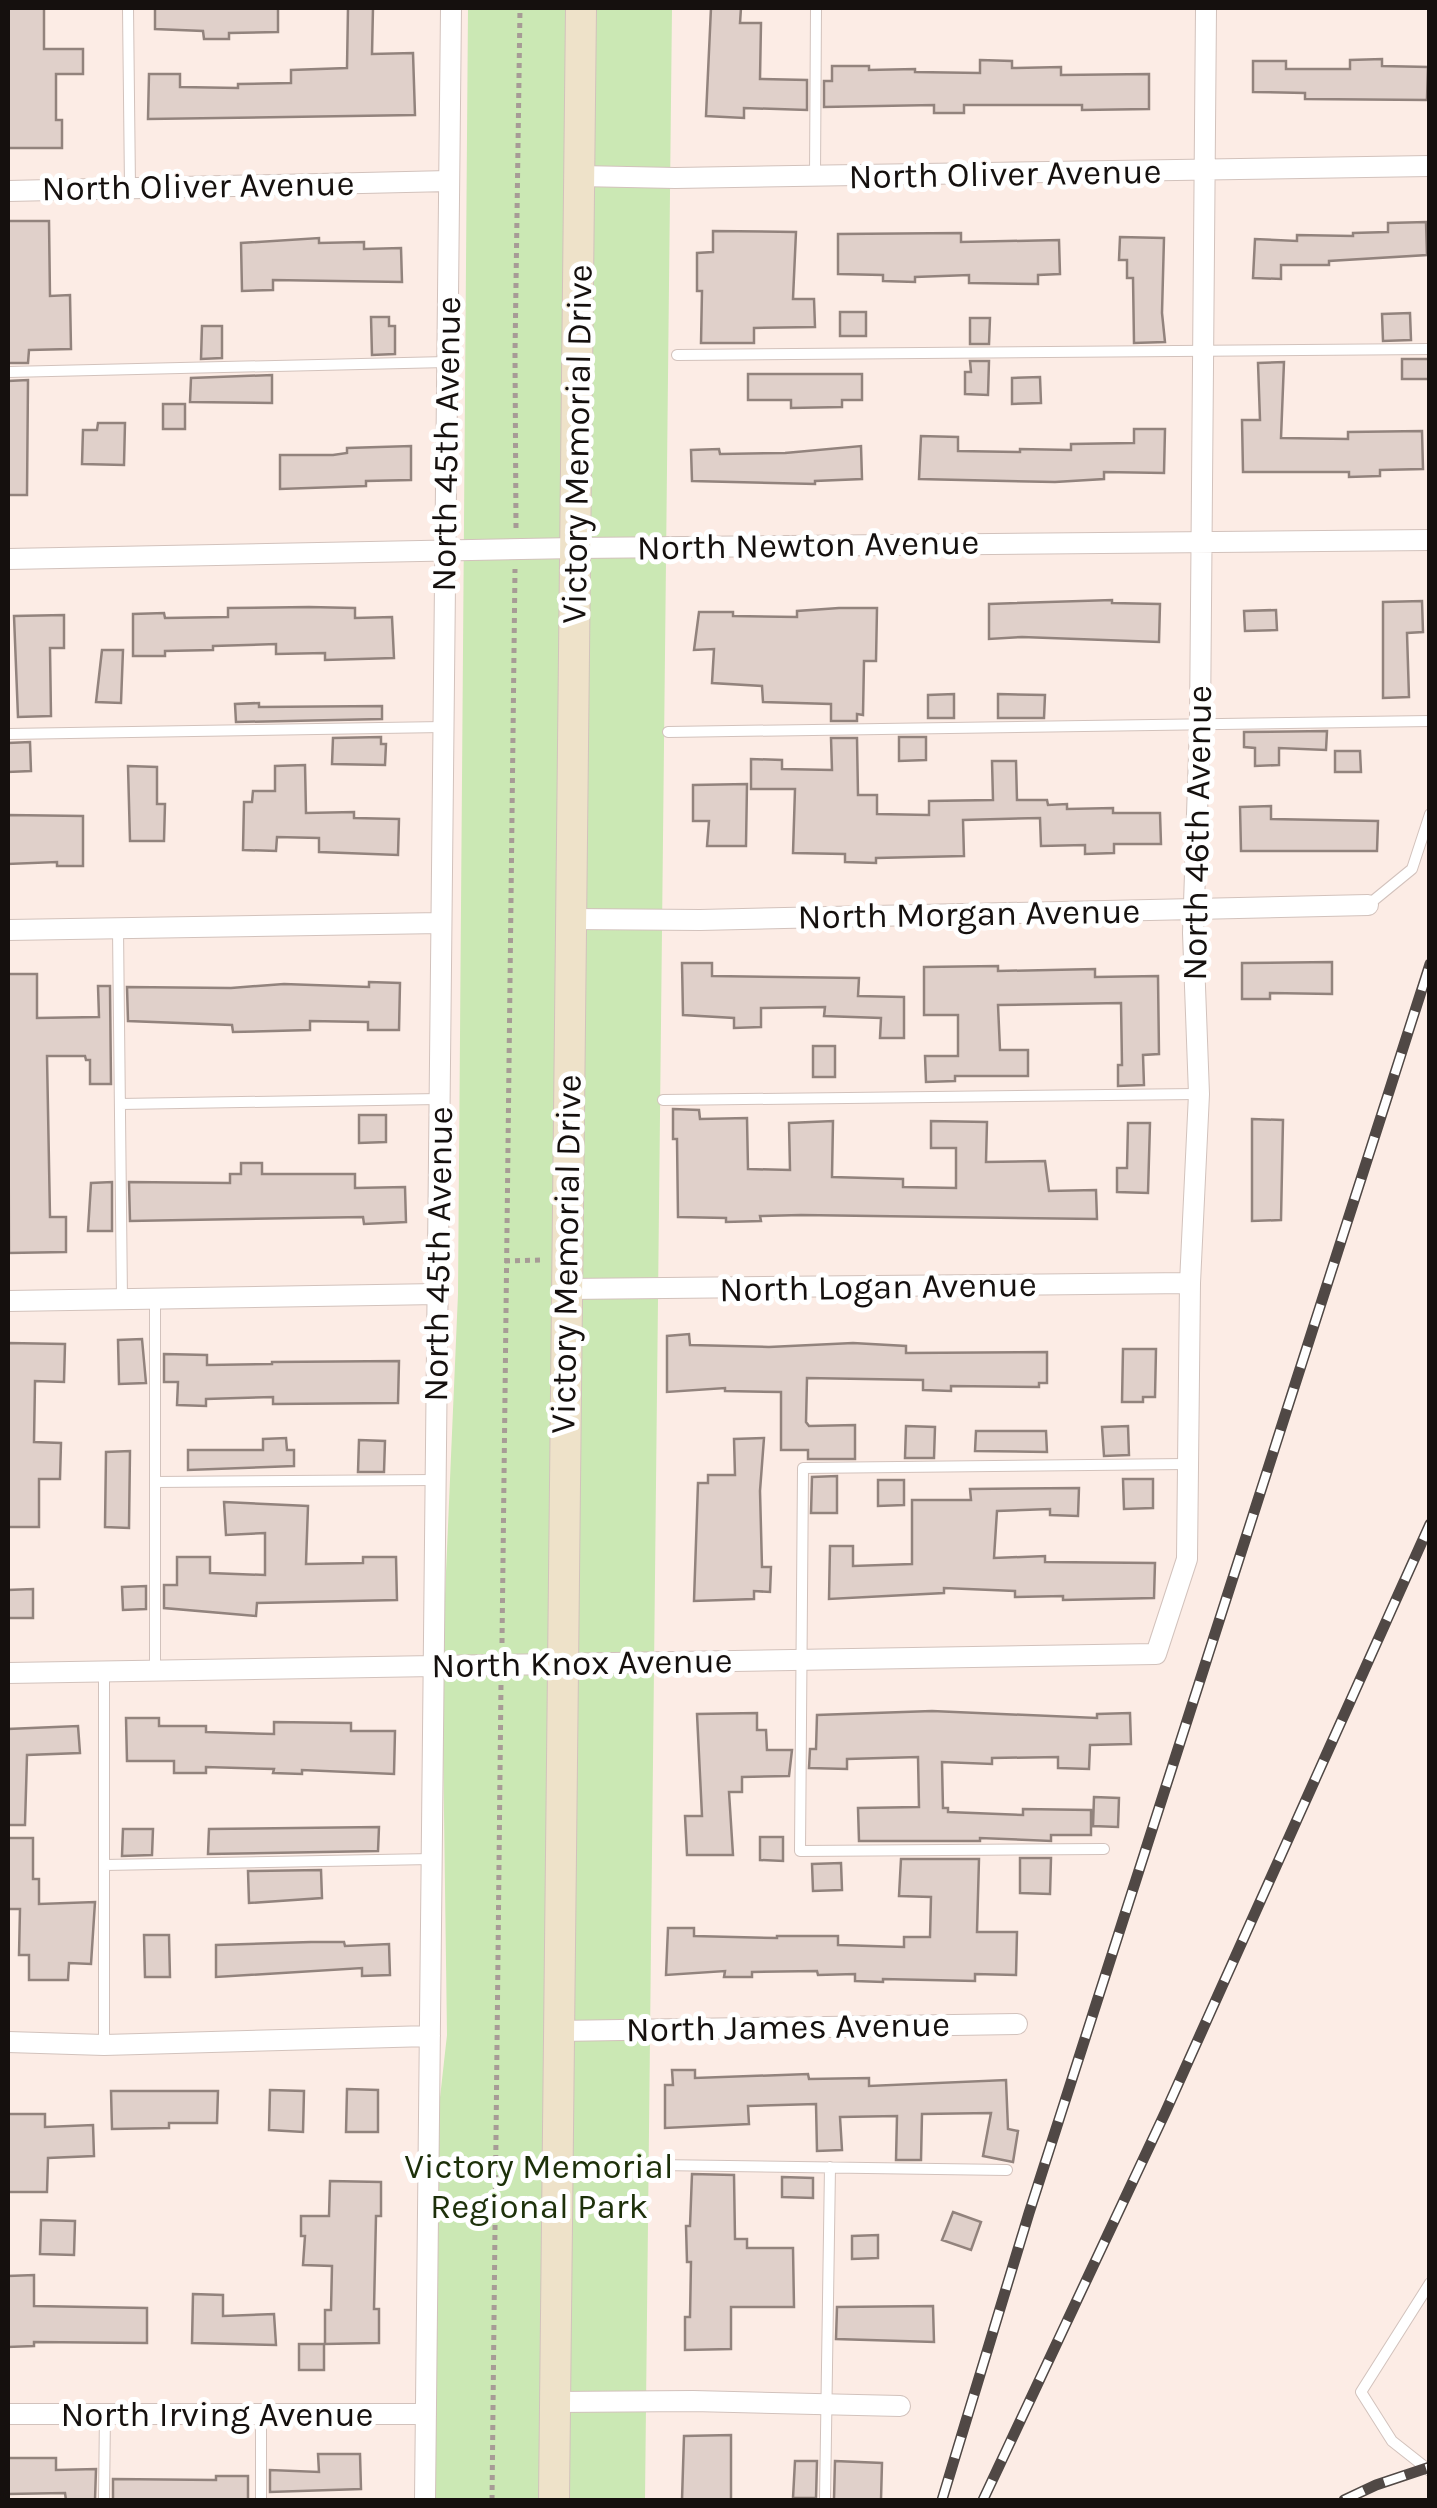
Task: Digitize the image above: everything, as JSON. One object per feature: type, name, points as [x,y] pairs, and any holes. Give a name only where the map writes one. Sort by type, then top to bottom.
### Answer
[{"type":"street","name":"North 45th Avenue","points":[[425,2500],[451,8]]},
{"type":"street","name":"Victory Memorial Drive","points":[[554,2500],[581,8]]},
{"type":"street","name":"North 46th Avenue","points":[[1156,1654],[1187,1559],[1190,1283],[1199,1094],[1194,909],[1200,726],[1206,8]]},
{"type":"street","name":"North Oliver Avenue","points":[[580,176],[1204,172],[1430,166]]},
{"type":"street","name":"North Oliver Avenue","points":[[8,190],[449,181]]},
{"type":"street","name":"North Newton Avenue","points":[[8,559],[575,548],[1430,540]]},
{"type":"street","name":"North Morgan Avenue","points":[[571,920],[1368,905]]},
{"type":"street","points":[[8,930],[441,923]]},
{"type":"street","name":"North Logan Avenue","points":[[566,1274],[1190,1283]]},
{"type":"street","points":[[8,1301],[438,1294]]},
{"type":"street","name":"North Knox Avenue","points":[[8,1672],[1156,1654]]},
{"type":"street","name":"North James Avenue","points":[[558,2030],[1018,2024]]},
{"type":"street","points":[[8,2042],[104,2045],[430,2036]]},
{"type":"street","points":[[556,2402],[900,2406]]},
{"type":"street","name":"North Irving Avenue","points":[[8,2414],[426,2414]]},
{"type":"lane","points":[[128,8],[130,188]]},
{"type":"lane","points":[[815,176],[816,8]]},
{"type":"lane","points":[[676,355],[1430,348]]},
{"type":"lane","points":[[8,372],[447,362]]},
{"type":"lane","points":[[668,732],[1430,722]]},
{"type":"lane","points":[[8,734],[443,727]]},
{"type":"lane","points":[[1368,905],[1412,869],[1430,814]]},
{"type":"lane","points":[[118,928],[122,1300]]},
{"type":"lane","points":[[663,1100],[1199,1094]]},
{"type":"lane","points":[[120,1104],[440,1098]]},
{"type":"lane","points":[[155,1298],[155,1671]]},
{"type":"lane","points":[[1104,1849],[800,1851],[804,1468],[1188,1464]]},
{"type":"lane","points":[[155,1482],[436,1480]]},
{"type":"lane","points":[[104,1672],[104,2045]]},
{"type":"lane","points":[[104,1865],[432,1859]]},
{"type":"lane","points":[[657,2165],[1007,2170]]},
{"type":"lane","points":[[824,2500],[830,2167]]},
{"type":"lane","points":[[1430,2283],[1361,2392],[1392,2441],[1430,2472]]},
{"type":"lane","points":[[104,2500],[105,2412]]},
{"type":"lane","points":[[261,2416],[261,2500]]},
{"type":"path","points":[[516,520],[514,353],[520,8]]},
{"type":"path","points":[[502,1635],[515,578]]},
{"type":"path","points":[[505,1261],[566,1274]]},
{"type":"path","points":[[492,2500],[501,1690]]},
{"type":"green space","name":"Victory Memorial Regional Park","points":[[468,8],[672,8],[645,2500],[435,2500],[431,2178],[447,2035],[442,1665],[458,1294]]},
{"type":"building","points":[[8,8],[44,8],[44,49],[83,49],[83,74],[56,74],[56,120],[62,120],[62,148],[8,148]]},
{"type":"building","points":[[155,8],[278,8],[278,32],[229,33],[229,39],[204,39],[203,31],[155,29]]},
{"type":"building","points":[[348,8],[373,8],[372,54],[413,53],[415,115],[148,119],[149,74],[180,74],[180,87],[238,88],[238,84],[291,83],[291,70],[347,68]]},
{"type":"building","points":[[711,8],[741,8],[740,23],[761,23],[760,79],[807,80],[807,110],[744,108],[744,118],[706,116]]},
{"type":"building","points":[[1382,59],[1382,66],[1428,67],[1427,100],[1305,99],[1305,93],[1253,92],[1253,61],[1286,61],[1286,69],[1350,69],[1350,60]]},
{"type":"building","points":[[980,60],[1012,61],[1012,68],[1061,67],[1061,75],[1149,74],[1149,109],[964,105],[964,113],[934,113],[934,105],[824,107],[824,81],[832,81],[832,66],[980,73]]},
{"type":"building","points":[[8,221],[49,221],[50,296],[70,295],[71,349],[29,350],[28,363],[8,363]]},
{"type":"building","points":[[1426,222],[1427,255],[1329,261],[1329,265],[1281,265],[1281,279],[1253,278],[1255,239],[1297,241],[1297,235],[1353,236],[1388,232],[1388,223]]},
{"type":"building","points":[[713,231],[796,232],[793,299],[814,299],[815,327],[754,328],[754,343],[701,343],[702,291],[697,291],[697,253],[713,252]]},
{"type":"building","points":[[961,233],[961,242],[1059,240],[1060,274],[1038,275],[1038,284],[969,283],[969,275],[915,277],[915,282],[883,281],[883,275],[838,274],[838,234]]},
{"type":"building","points":[[1120,237],[1164,238],[1165,342],[1134,343],[1133,278],[1127,278],[1127,260],[1119,260]]},
{"type":"building","points":[[319,238],[319,243],[364,242],[364,249],[401,248],[402,282],[273,280],[273,290],[242,291],[241,243]]},
{"type":"building","points":[[840,312],[866,312],[866,336],[840,336]]},
{"type":"building","points":[[1410,313],[1411,340],[1383,341],[1382,314]]},
{"type":"building","points":[[371,317],[389,317],[389,326],[395,326],[395,354],[372,355]]},
{"type":"building","points":[[970,318],[990,318],[989,344],[970,344]]},
{"type":"building","points":[[202,326],[222,326],[222,358],[201,359]]},
{"type":"building","points":[[1402,359],[1429,359],[1429,379],[1402,379]]},
{"type":"building","points":[[970,361],[989,361],[988,395],[965,394],[965,372],[971,372]]},
{"type":"building","points":[[1284,362],[1281,438],[1348,439],[1348,432],[1422,431],[1423,469],[1380,470],[1380,476],[1349,477],[1349,472],[1243,472],[1242,420],[1260,420],[1258,363]]},
{"type":"building","points":[[748,374],[862,374],[862,400],[842,400],[842,407],[791,408],[791,400],[748,400]]},
{"type":"building","points":[[272,375],[272,403],[190,402],[191,378]]},
{"type":"building","points":[[1040,377],[1041,403],[1012,404],[1012,378]]},
{"type":"building","points":[[28,380],[27,495],[8,495],[8,381]]},
{"type":"building","points":[[163,404],[185,404],[185,429],[163,429]]},
{"type":"building","points":[[98,423],[125,423],[124,465],[82,464],[83,430],[97,430]]},
{"type":"building","points":[[1134,429],[1165,429],[1164,473],[1104,472],[1104,479],[1055,482],[919,479],[921,436],[958,437],[958,451],[1020,452],[1071,450],[1071,444],[1134,443]]},
{"type":"building","points":[[411,446],[411,480],[280,489],[280,455],[333,455],[347,453],[347,448]]},
{"type":"building","points":[[861,446],[862,479],[815,484],[692,481],[691,450],[719,449],[720,454],[785,453]]},
{"type":"building","points":[[1112,600],[1160,604],[1159,642],[989,639],[989,604]]},
{"type":"building","points":[[1422,601],[1423,632],[1407,633],[1409,697],[1383,698],[1383,602]]},
{"type":"building","points":[[228,608],[355,608],[355,618],[392,617],[394,658],[325,660],[325,653],[276,654],[276,644],[213,646],[213,650],[165,651],[165,656],[133,656],[133,614],[228,617]]},
{"type":"building","points":[[877,608],[876,661],[864,661],[863,715],[857,714],[857,721],[831,721],[831,704],[763,702],[762,686],[712,683],[714,649],[694,650],[699,612],[797,617],[797,611]]},
{"type":"building","points":[[1276,610],[1277,630],[1245,631],[1244,611]]},
{"type":"building","points":[[64,615],[64,648],[50,648],[51,716],[18,717],[14,616]]},
{"type":"building","points":[[102,650],[123,650],[121,703],[96,702]]},
{"type":"building","points":[[954,694],[954,718],[928,718],[928,695]]},
{"type":"building","points":[[998,694],[1045,695],[1044,718],[998,718]]},
{"type":"building","points":[[259,703],[259,707],[382,706],[382,719],[236,722],[235,704]]},
{"type":"building","points":[[1327,731],[1326,750],[1279,748],[1279,765],[1255,766],[1255,748],[1244,747],[1244,732]]},
{"type":"building","points":[[381,737],[381,744],[386,744],[385,765],[332,764],[333,738]]},
{"type":"building","points":[[899,737],[926,737],[926,760],[899,761]]},
{"type":"building","points":[[831,738],[857,738],[858,795],[877,795],[877,814],[929,815],[929,801],[993,800],[992,761],[1016,761],[1017,800],[1047,800],[1048,805],[1067,804],[1067,809],[1160,813],[1161,844],[1114,844],[1114,853],[1085,854],[1085,845],[1041,846],[1040,818],[963,820],[964,856],[876,858],[876,863],[845,862],[845,854],[793,853],[795,789],[751,789],[751,759],[782,760],[782,769],[832,770]]},
{"type":"building","points":[[30,742],[31,771],[8,772],[8,743]]},
{"type":"building","points":[[1335,751],[1360,751],[1361,772],[1335,772]]},
{"type":"building","points":[[305,765],[306,813],[354,812],[354,818],[399,819],[398,855],[319,852],[319,838],[277,837],[276,851],[243,850],[244,802],[252,802],[253,791],[275,791],[275,766]]},
{"type":"building","points":[[128,766],[157,767],[157,804],[165,804],[164,841],[130,841]]},
{"type":"building","points":[[747,784],[746,846],[707,846],[709,821],[693,821],[693,785]]},
{"type":"building","points":[[1271,806],[1271,819],[1378,821],[1377,851],[1241,851],[1240,807]]},
{"type":"building","points":[[8,815],[83,816],[83,866],[57,866],[57,862],[8,864]]},
{"type":"building","points":[[1332,962],[1332,994],[1270,993],[1270,999],[1242,999],[1242,963]]},
{"type":"building","points":[[682,963],[712,963],[712,976],[859,978],[858,996],[904,997],[904,1038],[880,1038],[881,1018],[824,1016],[825,1007],[761,1008],[761,1027],[734,1028],[734,1018],[683,1015]]},
{"type":"building","points":[[998,966],[998,971],[1095,969],[1095,977],[1158,976],[1159,1054],[1143,1055],[1144,1085],[1118,1086],[1118,1065],[1122,1065],[1121,1003],[998,1005],[1000,1050],[1028,1050],[1028,1076],[955,1076],[955,1081],[926,1082],[925,1056],[958,1056],[958,1015],[924,1015],[924,967]]},
{"type":"building","points":[[8,974],[37,974],[37,1018],[99,1017],[98,986],[110,986],[111,1084],[90,1084],[90,1060],[85,1056],[47,1056],[50,1217],[66,1217],[66,1252],[9,1253]]},
{"type":"building","points":[[369,982],[400,983],[399,1030],[368,1030],[368,1022],[310,1021],[310,1030],[233,1032],[232,1025],[128,1021],[127,987],[369,987]]},
{"type":"building","points":[[813,1046],[835,1046],[835,1077],[813,1077]]},
{"type":"building","points":[[673,1109],[699,1110],[700,1119],[747,1118],[748,1169],[790,1170],[789,1123],[833,1121],[832,1177],[903,1179],[903,1187],[956,1188],[956,1148],[931,1148],[931,1121],[987,1122],[986,1162],[1045,1161],[1049,1191],[1096,1190],[1097,1219],[801,1215],[726,1222],[726,1218],[678,1217]]},
{"type":"building","points":[[359,1115],[386,1115],[386,1142],[359,1143]]},
{"type":"building","points":[[1252,1119],[1283,1120],[1281,1220],[1252,1221]]},
{"type":"building","points":[[1128,1123],[1150,1123],[1148,1193],[1117,1192],[1117,1168],[1127,1168]]},
{"type":"building","points":[[241,1163],[262,1163],[262,1174],[355,1174],[355,1188],[405,1187],[406,1222],[364,1224],[363,1217],[130,1221],[129,1182],[230,1183],[230,1174],[241,1174]]},
{"type":"building","points":[[112,1182],[112,1231],[88,1231],[91,1183]]},
{"type":"building","points":[[689,1334],[690,1345],[853,1343],[906,1346],[906,1353],[1047,1352],[1047,1383],[1039,1383],[1039,1387],[951,1386],[951,1391],[923,1390],[923,1380],[807,1378],[809,1426],[855,1425],[855,1459],[808,1459],[808,1450],[781,1450],[781,1392],[725,1388],[667,1392],[667,1336]]},
{"type":"building","points":[[142,1339],[146,1383],[119,1384],[118,1340]]},
{"type":"building","points":[[8,1343],[65,1344],[64,1382],[35,1381],[34,1442],[61,1443],[60,1479],[39,1479],[39,1527],[8,1527]]},
{"type":"building","points":[[1123,1349],[1156,1349],[1155,1397],[1143,1397],[1143,1402],[1122,1402]]},
{"type":"building","points":[[164,1354],[207,1355],[207,1365],[399,1361],[398,1403],[273,1404],[273,1397],[206,1399],[206,1406],[177,1405],[178,1382],[164,1382]]},
{"type":"building","points":[[906,1426],[935,1427],[934,1458],[905,1458]]},
{"type":"building","points":[[1128,1426],[1129,1455],[1104,1456],[1102,1427]]},
{"type":"building","points":[[976,1431],[1046,1431],[1047,1452],[975,1451]]},
{"type":"building","points":[[286,1438],[287,1450],[294,1450],[294,1466],[188,1470],[188,1450],[263,1450],[263,1439]]},
{"type":"building","points":[[764,1438],[760,1491],[762,1567],[771,1567],[770,1592],[754,1591],[754,1599],[694,1601],[698,1483],[708,1483],[708,1475],[735,1475],[734,1439]]},
{"type":"building","points":[[359,1440],[385,1441],[384,1472],[358,1472]]},
{"type":"building","points":[[130,1451],[129,1528],[105,1527],[106,1452]]},
{"type":"building","points":[[837,1476],[837,1513],[811,1513],[812,1477]]},
{"type":"building","points":[[1123,1479],[1153,1479],[1153,1508],[1124,1509]]},
{"type":"building","points":[[878,1480],[904,1480],[904,1505],[878,1506]]},
{"type":"building","points":[[1079,1488],[1078,1516],[1050,1515],[1050,1509],[997,1511],[994,1558],[1045,1556],[1045,1562],[1155,1563],[1154,1598],[1063,1600],[1063,1596],[1015,1597],[1015,1591],[944,1588],[944,1593],[829,1599],[830,1546],[853,1546],[853,1566],[912,1564],[912,1500],[971,1500],[970,1489]]},
{"type":"building","points":[[224,1502],[308,1506],[306,1564],[363,1563],[363,1557],[396,1557],[397,1600],[257,1603],[256,1616],[164,1608],[164,1585],[177,1585],[177,1557],[210,1557],[210,1573],[265,1575],[265,1533],[226,1535]]},
{"type":"building","points":[[146,1586],[146,1609],[123,1610],[122,1587]]},
{"type":"building","points":[[33,1589],[33,1618],[8,1618],[8,1590]]},
{"type":"building","points":[[932,1711],[1097,1718],[1097,1714],[1130,1713],[1131,1744],[1090,1745],[1089,1769],[1058,1768],[1058,1757],[992,1758],[992,1764],[942,1762],[943,1808],[948,1808],[948,1812],[1023,1815],[1023,1809],[1091,1810],[1091,1835],[1051,1835],[1051,1841],[859,1841],[858,1808],[919,1807],[918,1757],[847,1759],[847,1769],[809,1768],[810,1749],[816,1749],[817,1715]]},
{"type":"building","points":[[757,1713],[757,1730],[766,1730],[767,1750],[792,1750],[789,1776],[742,1777],[742,1792],[729,1792],[733,1855],[687,1855],[685,1816],[702,1816],[697,1714]]},
{"type":"building","points":[[126,1718],[159,1718],[159,1726],[206,1726],[206,1732],[274,1734],[274,1722],[351,1723],[351,1731],[395,1731],[394,1774],[302,1770],[302,1774],[273,1773],[274,1769],[206,1767],[206,1773],[174,1773],[174,1761],[127,1761]]},
{"type":"building","points":[[78,1726],[80,1753],[27,1755],[25,1825],[8,1825],[8,1729]]},
{"type":"building","points":[[1094,1797],[1119,1798],[1118,1827],[1093,1826]]},
{"type":"building","points":[[379,1827],[378,1851],[208,1854],[209,1829]]},
{"type":"building","points":[[123,1829],[153,1829],[152,1855],[122,1856]]},
{"type":"building","points":[[760,1837],[783,1837],[783,1861],[760,1860]]},
{"type":"building","points":[[8,1838],[33,1838],[33,1879],[39,1879],[39,1904],[95,1902],[91,1964],[69,1963],[68,1980],[29,1980],[29,1955],[19,1955],[20,1909],[8,1909]]},
{"type":"building","points":[[1020,1858],[1051,1858],[1050,1894],[1020,1893]]},
{"type":"building","points":[[901,1859],[979,1859],[977,1932],[1017,1932],[1016,1975],[975,1974],[975,1981],[883,1982],[855,1981],[855,1974],[818,1975],[817,1971],[752,1972],[752,1977],[724,1977],[725,1971],[666,1975],[668,1928],[694,1928],[694,1936],[838,1936],[838,1945],[904,1947],[904,1937],[930,1937],[931,1897],[899,1896]]},
{"type":"building","points":[[841,1863],[842,1890],[813,1891],[812,1864]]},
{"type":"building","points":[[321,1870],[322,1898],[249,1903],[248,1871]]},
{"type":"building","points":[[144,1935],[169,1935],[170,1977],[145,1977]]},
{"type":"building","points":[[344,1942],[345,1946],[389,1944],[390,1975],[362,1976],[362,1968],[216,1977],[216,1945]]},
{"type":"building","points":[[672,2070],[695,2070],[695,2078],[808,2074],[809,2079],[869,2078],[869,2086],[1006,2080],[1008,2129],[1018,2131],[1013,2162],[983,2156],[991,2113],[922,2114],[921,2160],[896,2160],[897,2116],[840,2117],[842,2150],[817,2151],[816,2104],[748,2106],[749,2124],[665,2128],[665,2085],[673,2085]]},
{"type":"building","points":[[347,2089],[378,2090],[378,2132],[346,2132]]},
{"type":"building","points":[[270,2090],[304,2091],[303,2132],[269,2130]]},
{"type":"building","points":[[111,2091],[218,2091],[217,2123],[112,2129]]},
{"type":"building","points":[[8,2114],[45,2114],[45,2127],[93,2125],[94,2156],[48,2158],[47,2192],[8,2192]]},
{"type":"building","points":[[692,2174],[734,2175],[735,2239],[747,2239],[747,2248],[793,2248],[794,2307],[731,2307],[731,2349],[685,2350],[691,2262],[687,2262],[686,2226],[690,2226]]},
{"type":"building","points":[[782,2177],[813,2178],[813,2198],[782,2197]]},
{"type":"building","points":[[330,2181],[381,2182],[381,2216],[376,2216],[374,2309],[379,2309],[379,2343],[325,2344],[325,2310],[331,2310],[332,2266],[303,2265],[305,2236],[301,2236],[301,2216],[329,2216]]},
{"type":"building","points":[[953,2212],[981,2222],[971,2250],[942,2240]]},
{"type":"building","points":[[41,2220],[75,2221],[74,2255],[40,2254]]},
{"type":"building","points":[[878,2235],[878,2258],[852,2259],[852,2236]]},
{"type":"building","points":[[34,2275],[34,2306],[147,2308],[147,2343],[34,2342],[34,2346],[8,2347],[8,2276]]},
{"type":"building","points":[[193,2294],[223,2295],[223,2316],[274,2314],[276,2345],[192,2343]]},
{"type":"building","points":[[933,2306],[934,2342],[836,2339],[837,2307]]},
{"type":"building","points":[[299,2344],[324,2344],[324,2370],[299,2370]]},
{"type":"building","points":[[731,2435],[731,2500],[682,2500],[684,2436]]},
{"type":"building","points":[[318,2454],[360,2454],[361,2489],[270,2492],[270,2470],[319,2472]]},
{"type":"building","points":[[8,2458],[56,2458],[56,2470],[96,2469],[95,2500],[66,2500],[65,2493],[8,2494]]},
{"type":"building","points":[[795,2461],[817,2461],[816,2498],[793,2498]]},
{"type":"building","points":[[835,2461],[882,2463],[881,2500],[834,2499]]},
{"type":"building","points":[[216,2476],[248,2476],[248,2500],[113,2500],[113,2479],[216,2480]]},
{"type":"railway","points":[[942,2500],[1029,2213],[1430,964]]},
{"type":"railway","points":[[983,2500],[1165,2113],[1430,1524]]},
{"type":"railway","points":[[1344,2500],[1430,2467]]}]
